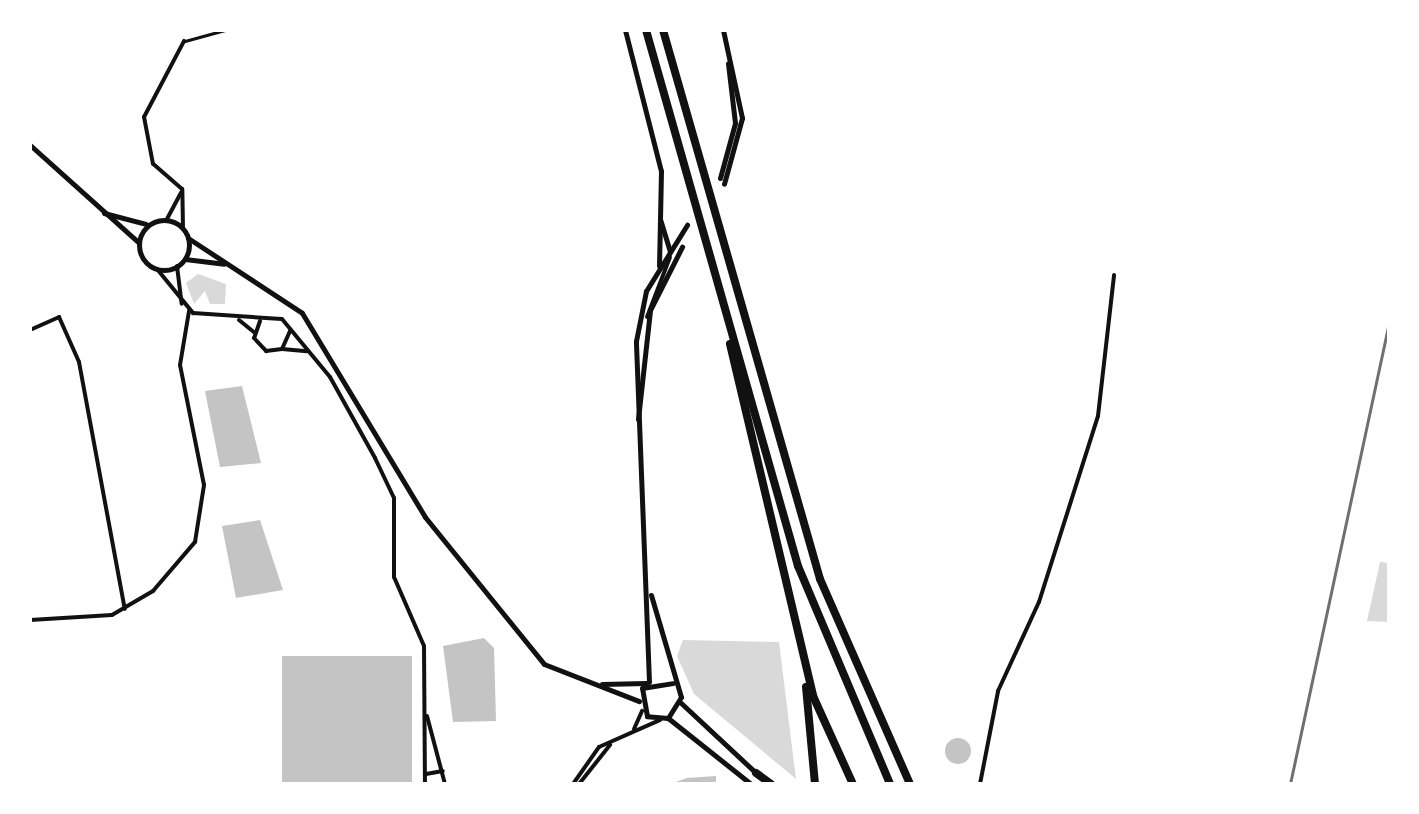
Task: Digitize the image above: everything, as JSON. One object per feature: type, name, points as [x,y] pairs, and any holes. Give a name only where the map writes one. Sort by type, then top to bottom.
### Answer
[{"type":"highway","points":[[646,30],[808,596],[890,784]]},
{"type":"highway","points":[[663,30],[820,578],[910,784]]},
{"type":"highway","points":[[709,252],[816,707],[854,784]]},
{"type":"highway","points":[[795,618],[815,784]]},
{"type":"highway","points":[[756,772],[770,784]]},
{"type":"main road","points":[[625,30],[661,171],[659,266],[636,341],[636,457],[647,574],[648,682],[639,701],[642,711],[660,720],[668,718],[681,703]]},
{"type":"main road","points":[[722,181],[736,123],[723,30]]},
{"type":"main road","points":[[30,146],[96,209],[138,242],[157,269],[177,266],[184,259],[188,238],[184,228],[167,219],[149,224],[96,209]]},
{"type":"main road","points":[[659,211],[670,251]]},
{"type":"main road","points":[[138,242],[149,224]]},
{"type":"main road","points":[[659,266],[686,225]]},
{"type":"main road","points":[[188,238],[302,313],[426,517],[533,651],[556,672],[639,701]]},
{"type":"main road","points":[[636,457],[647,326],[682,247]]},
{"type":"main road","points":[[184,259],[232,265]]},
{"type":"main road","points":[[647,574],[681,703],[756,772]]},
{"type":"main road","points":[[594,684],[673,682]]},
{"type":"main road","points":[[668,718],[751,784]]},
{"type":"street","points":[[184,41],[144,117],[153,164],[182,189],[184,228]]},
{"type":"street","points":[[167,219],[182,189]]},
{"type":"street","points":[[647,326],[670,251]]},
{"type":"street","points":[[30,620],[125,609],[152,590],[203,526],[204,485],[181,402],[187,310],[177,266]]},
{"type":"street","points":[[157,269],[187,310],[260,321],[277,316],[310,352],[392,491],[390,556],[424,646],[425,784]]},
{"type":"street","points":[[980,784],[998,691],[1039,602],[1098,416],[1114,275]]},
{"type":"street","points":[[30,330],[59,316],[79,362],[125,609]]},
{"type":"street","points":[[234,318],[254,332],[261,348],[310,352]]},
{"type":"street","points":[[254,332],[260,321]]},
{"type":"street","points":[[282,350],[290,329]]},
{"type":"street","points":[[426,711],[445,784]]},
{"type":"street","points":[[631,733],[642,711]]},
{"type":"street","points":[[576,784],[614,742],[660,720]]},
{"type":"street","points":[[424,776],[443,770]]},
{"type":"lane","points":[[184,41],[224,30]]},
{"type":"shaded area","points":[[198,274],[226,284],[225,304],[210,304],[205,291],[194,304],[186,283]]},
{"type":"shaded area","points":[[1380,562],[1389,563],[1389,622],[1367,621]]},
{"type":"shaded area","points":[[683,640],[779,642],[796,779],[694,694],[677,656]]},
{"type":"building","points":[[242,386],[261,463],[220,467],[205,391]]},
{"type":"building","points":[[260,520],[283,590],[236,598],[222,526]]},
{"type":"building","points":[[484,638],[494,648],[496,721],[453,722],[443,646]]},
{"type":"building","points":[[282,656],[412,656],[412,784],[282,784]]},
{"type":"building","points":[[958,738],[967,742],[971,751],[967,760],[958,764],[949,760],[945,751],[949,742]]},
{"type":"building","points":[[716,776],[716,784],[670,784],[687,778]]},
{"type":"railway","points":[[1290,784],[1389,322]]}]
